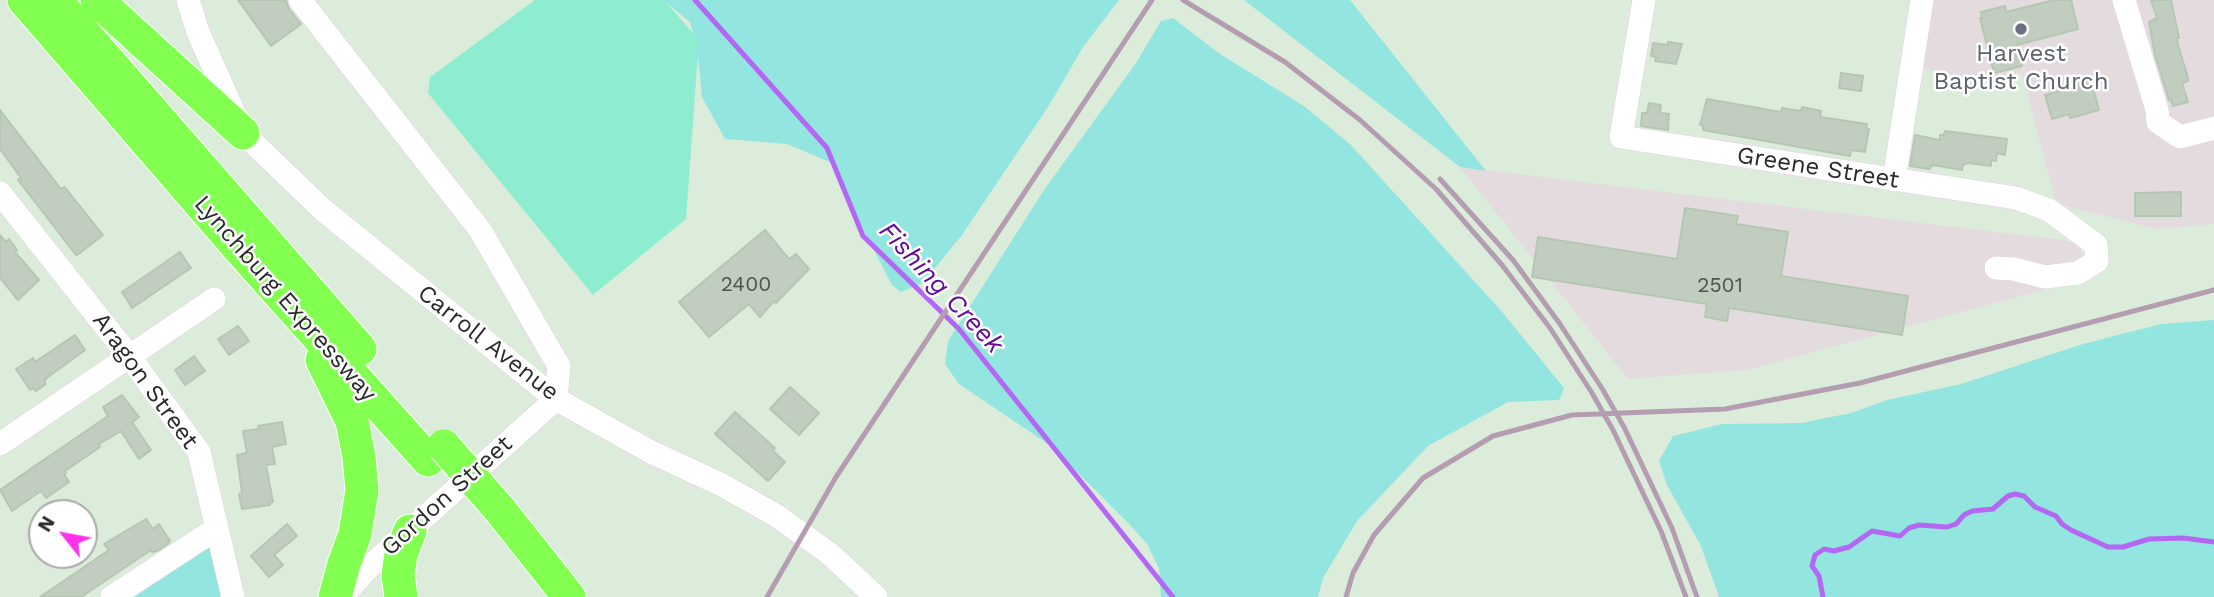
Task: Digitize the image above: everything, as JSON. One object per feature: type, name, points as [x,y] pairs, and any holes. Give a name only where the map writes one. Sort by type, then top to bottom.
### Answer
[{"type":"highway","name":"Lynchburg Expressway","points":[[24,0],[294,309],[436,453]]},
{"type":"highway","name":"Lynchburg Expressway","points":[[55,0],[436,453],[492,517],[569,597]]},
{"type":"highway","points":[[97,0],[243,133]]},
{"type":"highway","points":[[294,309],[338,389],[352,421],[359,457],[362,491],[355,534],[335,597]]},
{"type":"highway","name":"Lynchburg Expressway","points":[[492,517],[545,597]]},
{"type":"highway","points":[[401,597],[398,575],[401,554],[410,530]]},
{"type":"street","name":"Carroll Avenue","points":[[188,0],[198,32],[243,133],[322,209],[556,399],[649,451],[722,485],[777,516],[830,554],[876,597]]},
{"type":"street","points":[[300,0],[480,230],[559,366],[556,399]]},
{"type":"street","name":"Greene Street","points":[[1644,0],[1621,137],[2016,198],[2049,210],[2096,246],[2097,261],[2078,273],[2045,277],[2014,269],[1996,268]]},
{"type":"street","points":[[1894,180],[1922,0]]},
{"type":"street","points":[[2124,0],[2157,110],[2158,122],[2180,136],[2214,128]]},
{"type":"street","name":"Aragon Street","points":[[0,193],[129,356],[199,452],[233,597]]},
{"type":"street","points":[[0,444],[214,299]]},
{"type":"street","name":"Gordon Street","points":[[342,597],[367,569],[556,399]]},
{"type":"street","points":[[112,597],[216,529]]},
{"type":"shaded area","points":[[663,0],[1119,0],[1083,47],[1050,104],[962,235],[923,283],[901,292],[892,285],[832,163],[787,144],[725,139],[702,97],[697,47],[690,22]]},
{"type":"shaded area","points":[[1244,0],[1350,0],[1486,171],[1460,167]]},
{"type":"shaded area","points":[[1929,0],[2214,0],[2214,224],[2157,229],[2056,204],[2022,73],[1977,81],[1919,67]]},
{"type":"shaded area","points":[[1173,18],[1220,54],[1304,106],[1351,145],[1503,313],[1564,388],[1559,400],[1508,402],[1428,446],[1357,521],[1323,578],[1318,597],[1161,597],[1159,568],[1147,544],[1130,525],[1051,446],[959,384],[945,364],[948,341],[1044,190],[1136,63],[1161,21]]},
{"type":"shaded area","points":[[1460,167],[2079,242],[2088,278],[1747,370],[1628,379]]},
{"type":"shaded area","points":[[2214,320],[2214,597],[1719,597],[1701,546],[1667,485],[1659,461],[1673,436],[1722,424],[1801,423],[1851,413],[1887,400],[1961,384],[2083,344],[2161,324]]},
{"type":"shaded area","points":[[209,546],[225,597],[126,597]]},
{"type":"green space","points":[[535,0],[664,0],[699,40],[686,219],[593,295],[428,93],[430,77]]},
{"type":"building","points":[[238,0],[286,0],[289,9],[301,24],[271,46]]},
{"type":"building","points":[[2054,0],[2071,0],[2078,29],[2017,45],[2022,66],[1994,73],[1980,18],[1981,12],[2005,6],[2006,12]]},
{"type":"building","points":[[2151,0],[2171,0],[2179,38],[2176,38],[2188,78],[2188,81],[2182,83],[2188,102],[2173,106],[2171,99],[2169,100],[2155,55],[2149,22],[2157,18]]},
{"type":"building","points":[[1668,42],[1682,44],[1676,64],[1655,61],[1656,57],[1651,56],[1653,43],[1668,45]]},
{"type":"building","points":[[1841,73],[1863,76],[1861,91],[1839,88]]},
{"type":"building","points":[[2091,80],[2099,110],[2070,118],[2069,114],[2052,119],[2045,95]]},
{"type":"building","points":[[1707,99],[1781,112],[1782,108],[1801,111],[1802,107],[1821,111],[1820,117],[1867,124],[1866,128],[1869,129],[1865,152],[1851,150],[1850,156],[1703,130],[1703,125],[1700,125]]},
{"type":"building","points":[[1649,103],[1661,105],[1660,113],[1669,114],[1668,130],[1641,126],[1642,113],[1647,113]]},
{"type":"building","points":[[0,110],[61,189],[64,187],[67,190],[103,235],[80,253],[76,255],[18,180],[21,178],[0,149]]},
{"type":"building","points":[[1945,131],[2007,139],[2005,155],[1997,153],[1996,161],[1991,160],[1991,166],[1968,163],[1963,165],[1962,170],[1933,165],[1929,169],[1910,166],[1915,135],[1940,140],[1940,135],[1944,135]]},
{"type":"building","points":[[2181,192],[2181,216],[2135,216],[2135,193]]},
{"type":"building","points":[[1685,208],[1738,216],[1736,224],[1788,232],[1781,276],[1908,296],[1902,335],[1729,308],[1727,321],[1705,317],[1707,304],[1532,277],[1538,237],[1677,259]]},
{"type":"building","points":[[765,230],[789,259],[796,254],[809,269],[760,317],[749,304],[709,337],[679,302]]},
{"type":"building","points":[[0,235],[6,242],[9,239],[17,250],[15,252],[39,280],[18,300],[0,278]]},
{"type":"building","points":[[180,252],[191,268],[132,308],[122,292]]},
{"type":"building","points":[[238,326],[249,341],[229,355],[218,339]]},
{"type":"building","points":[[75,335],[85,350],[48,377],[44,381],[46,384],[36,391],[33,388],[30,390],[16,369],[33,358],[35,362]]},
{"type":"building","points":[[194,356],[205,371],[185,385],[175,370]]},
{"type":"building","points":[[790,387],[819,413],[799,435],[770,409]]},
{"type":"building","points":[[122,395],[139,417],[132,422],[151,450],[139,459],[121,431],[99,444],[100,447],[65,471],[69,482],[46,498],[41,491],[12,511],[0,490],[108,416],[103,407]]},
{"type":"building","points":[[735,412],[775,448],[773,451],[785,462],[768,481],[715,434]]},
{"type":"building","points":[[282,422],[286,444],[272,447],[275,464],[266,465],[273,502],[268,503],[270,505],[242,509],[237,455],[247,453],[243,431]]},
{"type":"building","points":[[146,519],[153,529],[159,524],[170,541],[157,551],[151,550],[81,597],[40,597],[81,569],[98,569],[98,557],[109,550],[104,544]]},
{"type":"building","points":[[287,524],[297,536],[274,555],[283,565],[269,577],[251,556]]},
{"type":"waterway","name":"Fishing Creek","points":[[695,0],[827,148],[863,236],[959,329],[1173,597]]},
{"type":"waterway","points":[[1823,597],[1819,576],[1812,566],[1815,555],[1824,549],[1834,551],[1849,547],[1872,531],[1900,536],[1909,528],[1919,525],[1947,527],[1956,524],[1972,511],[1993,509],[2008,496],[2015,494],[2024,496],[2035,507],[2056,516],[2071,530],[2108,547],[2123,547],[2149,539],[2183,538],[2214,542]]},
{"type":"railway","points":[[767,597],[836,477],[1152,0]]},
{"type":"railway","points":[[1183,0],[1285,62],[1360,120],[1436,189],[1502,265],[1550,328],[1613,430],[1661,531],[1686,597]]},
{"type":"railway","points":[[1440,179],[1513,260],[1560,324],[1603,390],[1624,427],[1672,528],[1697,597]]},
{"type":"railway","points":[[1346,597],[1353,573],[1374,535],[1423,478],[1493,436],[1572,415],[1725,409],[1860,383],[2214,290]]},
{"type":"place","name":"Harvest Baptist Church","points":[[2021,29]]}]
